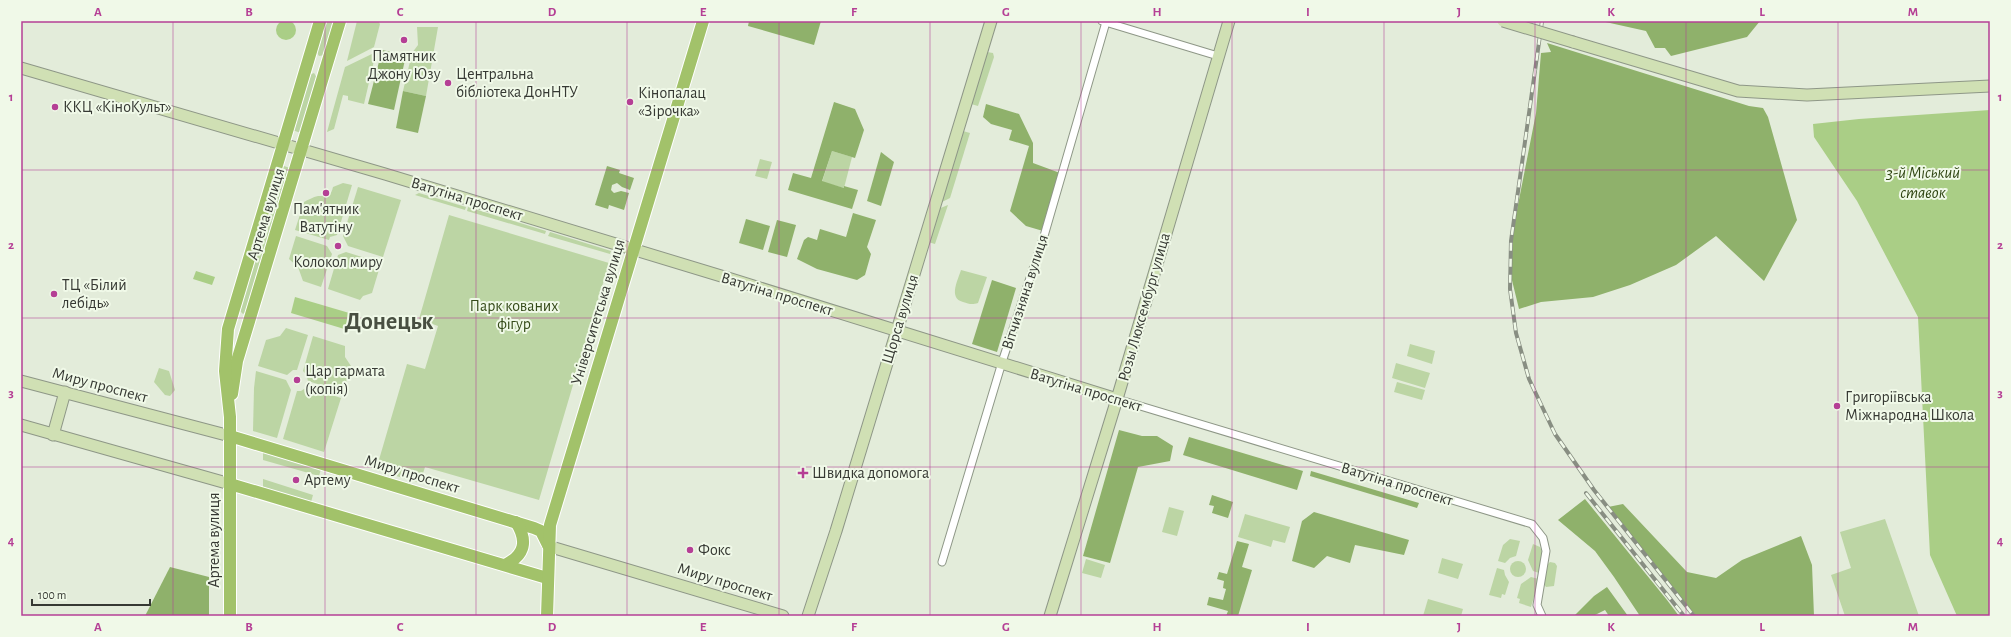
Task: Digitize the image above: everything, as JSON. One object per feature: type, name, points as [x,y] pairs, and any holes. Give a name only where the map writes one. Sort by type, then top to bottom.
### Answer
[{"type":"main road","name":"Артема вулиця","points":[[230,616],[230,417],[226,363],[228,329],[320,21]]},
{"type":"main road","name":"Артема вулиця","points":[[230,417],[237,361],[340,21]]},
{"type":"main road","name":"Університетська вулиця","points":[[547,616],[548,546],[550,525],[703,21]]},
{"type":"main road","points":[[305,73],[310,69],[316,69],[322,72],[323,79]]},
{"type":"main road","points":[[235,302],[235,314],[239,318],[247,318],[254,307]]},
{"type":"main road","name":"Миру проспект","points":[[230,436],[516,522],[541,531],[548,546]]},
{"type":"main road","points":[[230,484],[547,578]]},
{"type":"main road","points":[[505,565],[515,560],[522,551],[524,543],[523,533],[516,522]]},
{"type":"street","name":"Щорса вулиця","points":[[808,616],[836,531],[991,21]]},
{"type":"street","name":"Розы Люксембург улица","points":[[1050,616],[1117,399],[1229,21]]},
{"type":"street","points":[[1503,21],[1738,91],[1807,95],[1990,86]]},
{"type":"street","name":"Вітчизняна вулиця","points":[[942,562],[1001,364],[1041,245],[1104,22],[1218,56]]},
{"type":"street","name":"Ватутіна проспект","points":[[21,68],[283,144],[731,279],[896,332],[1532,524],[1539,531],[1546,551],[1537,605],[1542,616]]},
{"type":"street","name":"Миру проспект","points":[[21,381],[230,436]]},
{"type":"street","points":[[53,435],[65,392]]},
{"type":"street","points":[[21,425],[230,484]]},
{"type":"street","name":"Миру проспект","points":[[548,546],[783,616]]},
{"type":"green space","points":[[325,21],[335,21],[325,55],[319,56],[316,51]]},
{"type":"green space","points":[[357,21],[378,21],[380,24],[374,47],[347,61]]},
{"type":"green space","points":[[417,27],[438,27],[426,96],[403,91],[412,53],[418,45]]},
{"type":"green space","points":[[376,52],[364,104],[348,100],[348,96],[343,95],[334,129],[327,132],[345,67]]},
{"type":"green space","points":[[987,52],[993,53],[994,57],[978,106],[971,104]]},
{"type":"green space","points":[[314,73],[317,78],[301,133],[292,130],[309,75]]},
{"type":"green space","points":[[963,131],[970,133],[950,198],[940,203]]},
{"type":"green space","points":[[832,151],[852,157],[844,188],[822,182]]},
{"type":"green space","points":[[760,159],[772,162],[767,179],[755,176]]},
{"type":"green space","points":[[281,165],[290,168],[246,312],[243,314],[239,310]]},
{"type":"green space","points":[[343,183],[352,185],[337,235],[330,237],[329,240],[295,230],[304,202],[316,196],[326,196],[331,193],[333,187]]},
{"type":"green space","points":[[358,187],[401,200],[383,257],[348,246],[343,236]]},
{"type":"green space","points":[[419,193],[466,207],[465,210],[415,195]]},
{"type":"green space","points":[[948,205],[935,244],[928,242],[938,209]]},
{"type":"green space","points":[[468,207],[546,231],[545,234],[467,211]]},
{"type":"green space","name":"Парк кованих фігур","points":[[449,215],[609,263],[539,500],[425,467],[420,483],[376,470],[407,364],[425,369],[438,326],[419,319]]},
{"type":"green space","points":[[550,232],[611,251],[610,254],[548,236]]},
{"type":"green space","points":[[296,236],[327,246],[332,254],[321,287],[303,281],[298,267],[289,259]]},
{"type":"green space","points":[[346,252],[381,263],[372,293],[363,296],[360,300],[328,289],[338,255]]},
{"type":"green space","points":[[961,270],[987,277],[978,303],[967,303],[958,300],[956,297],[955,288]]},
{"type":"green space","points":[[286,328],[308,335],[297,370],[293,370],[287,375],[258,366],[266,340],[280,336]]},
{"type":"green space","points":[[313,336],[345,346],[345,357],[351,366],[343,392],[308,381],[306,374],[303,371]]},
{"type":"green space","points":[[1410,344],[1435,351],[1432,364],[1407,356]]},
{"type":"green space","points":[[1396,363],[1430,373],[1425,388],[1392,378]]},
{"type":"green space","points":[[159,368],[169,371],[175,390],[170,396],[165,395],[154,382]]},
{"type":"green space","points":[[256,371],[286,380],[291,390],[277,438],[253,431]]},
{"type":"green space","points":[[1397,382],[1425,390],[1422,400],[1394,392]]},
{"type":"green space","points":[[307,387],[341,398],[324,452],[283,439],[297,391],[301,391]]},
{"type":"green space","points":[[263,451],[321,469],[319,476],[263,460]]},
{"type":"green space","points":[[263,479],[313,495],[311,502],[263,487]]},
{"type":"green space","points":[[1169,507],[1184,511],[1177,536],[1162,532]]},
{"type":"green space","points":[[1245,514],[1290,527],[1285,543],[1273,540],[1271,547],[1238,537]]},
{"type":"green space","points":[[1885,519],[1919,616],[1845,616],[1831,575],[1851,568],[1840,532]]},
{"type":"green space","points":[[1510,539],[1520,541],[1516,556],[1510,558],[1505,563],[1498,561],[1503,545]]},
{"type":"green space","points":[[1533,544],[1540,547],[1543,557],[1539,573],[1533,571],[1528,560]]},
{"type":"green space","points":[[1442,558],[1463,564],[1458,579],[1438,573]]},
{"type":"green space","points":[[1086,559],[1105,565],[1101,578],[1082,573]]},
{"type":"green space","points":[[1515,561],[1521,561],[1526,566],[1524,575],[1521,577],[1515,577],[1510,572],[1510,566]]},
{"type":"green space","points":[[1550,562],[1555,563],[1557,566],[1554,586],[1546,587],[1544,584],[1548,564]]},
{"type":"green space","points":[[1497,568],[1504,570],[1509,582],[1505,595],[1502,594],[1501,598],[1489,595]]},
{"type":"green space","points":[[1531,577],[1539,579],[1531,607],[1519,603],[1520,599],[1517,598],[1521,584]]},
{"type":"green space","points":[[1428,599],[1463,609],[1461,616],[1423,616]]},
{"type":"shaded area","points":[[749,21],[821,21],[814,45],[748,26]]},
{"type":"shaded area","points":[[1601,21],[1760,21],[1747,37],[1671,56],[1665,48],[1655,48],[1646,31]]},
{"type":"shaded area","points":[[1547,43],[1749,106],[1763,108],[1768,117],[1797,220],[1764,281],[1716,236],[1676,265],[1630,285],[1593,297],[1541,302],[1519,309],[1509,268],[1509,251],[1536,113],[1541,53],[1551,52]]},
{"type":"shaded area","points":[[382,50],[406,55],[394,110],[368,104]]},
{"type":"shaded area","points":[[403,91],[426,96],[418,133],[396,128]]},
{"type":"shaded area","points":[[834,102],[855,109],[864,130],[855,158],[832,151],[822,181],[844,188],[844,186],[858,190],[852,209],[788,190],[793,173],[811,178]]},
{"type":"shaded area","points":[[986,104],[1019,114],[1033,143],[1033,163],[1060,173],[1043,231],[1026,226],[1010,211],[1029,146],[1009,140],[1012,130],[991,124],[983,117]]},
{"type":"shaded area","points":[[881,152],[894,162],[881,206],[867,201]]},
{"type":"shaded area","points":[[607,166],[620,170],[619,173],[634,178],[630,190],[617,183],[612,185],[611,190],[614,193],[621,191],[629,193],[624,210],[609,205],[608,209],[595,205]]},
{"type":"shaded area","points":[[853,213],[876,220],[867,247],[871,254],[865,275],[857,280],[817,269],[797,259],[804,240],[808,237],[817,240],[820,229],[846,237]]},
{"type":"shaded area","points":[[746,219],[770,226],[763,250],[739,243]]},
{"type":"shaded area","points":[[777,220],[796,225],[787,257],[768,252]]},
{"type":"shaded area","points":[[992,280],[1016,288],[997,352],[972,344]]},
{"type":"shaded area","points":[[1119,430],[1142,436],[1157,436],[1173,446],[1170,461],[1138,467],[1110,563],[1083,556]]},
{"type":"shaded area","points":[[1189,437],[1303,471],[1297,490],[1183,455]]},
{"type":"shaded area","points":[[1311,471],[1419,503],[1417,508],[1310,476]]},
{"type":"shaded area","points":[[1212,495],[1233,502],[1228,518],[1212,513],[1214,506],[1209,505]]},
{"type":"shaded area","points":[[1585,499],[1679,616],[1640,616],[1595,551],[1558,520]]},
{"type":"shaded area","points":[[1623,504],[1687,572],[1716,578],[1742,560],[1801,536],[1812,565],[1814,616],[1696,616],[1608,507]]},
{"type":"shaded area","points":[[1314,512],[1409,540],[1404,555],[1355,545],[1350,563],[1327,556],[1314,568],[1292,561],[1302,521]]},
{"type":"shaded area","points":[[1237,541],[1249,544],[1242,567],[1252,570],[1238,616],[1226,616],[1228,611],[1207,605],[1209,597],[1223,600],[1226,589],[1223,588],[1224,581],[1217,579],[1219,572],[1227,574]]},
{"type":"shaded area","points":[[170,567],[209,577],[209,616],[145,616]]},
{"type":"shaded area","points":[[1607,587],[1628,616],[1609,616],[1605,610],[1593,616],[1574,616],[1594,596]]},
{"type":"water","points":[[286,20],[293,23],[296,30],[293,37],[286,40],[279,37],[276,30],[279,23]]},
{"type":"water","name":"3-й Міський ставок","points":[[1990,110],[1990,616],[1957,616],[1930,555],[1918,317],[1857,201],[1814,137],[1813,124],[1859,119]]},
{"type":"water","points":[[196,271],[215,277],[212,285],[193,279]]},
{"type":"water","points":[[295,297],[356,315],[351,331],[291,313]]},
{"type":"railway","points":[[1542,21],[1511,241],[1510,289],[1516,333],[1529,379],[1555,434],[1594,490],[1694,616]]},
{"type":"railway","points":[[1586,493],[1684,616]]},
{"type":"place","name":"Памятник Джону Юзу","points":[[404,40]]},
{"type":"place","name":"Центральна бібліотека ДонНТУ","points":[[448,83]]},
{"type":"place","name":"Кінопалац «Зірочка»","points":[[630,102]]},
{"type":"place","name":"ККЦ «КіноКульт»","points":[[55,107]]},
{"type":"place","name":"Пам'ятник Ватутіну","points":[[326,193]]},
{"type":"place","name":"Колокол миру","points":[[338,246]]},
{"type":"place","name":"ТЦ «Білий лебідь»","points":[[54,294]]},
{"type":"place","name":"Цар гармата (копія)","points":[[297,380]]},
{"type":"place","name":"Григоріївська Міжнародна Школа","points":[[1837,406]]},
{"type":"place","name":"Швидка допомога","points":[[803,473]]},
{"type":"place","name":"Артему","points":[[296,480]]},
{"type":"place","name":"Фокс","points":[[690,550]]},
{"type":"district","name":"Донецьк","points":[[389,322]]}]
